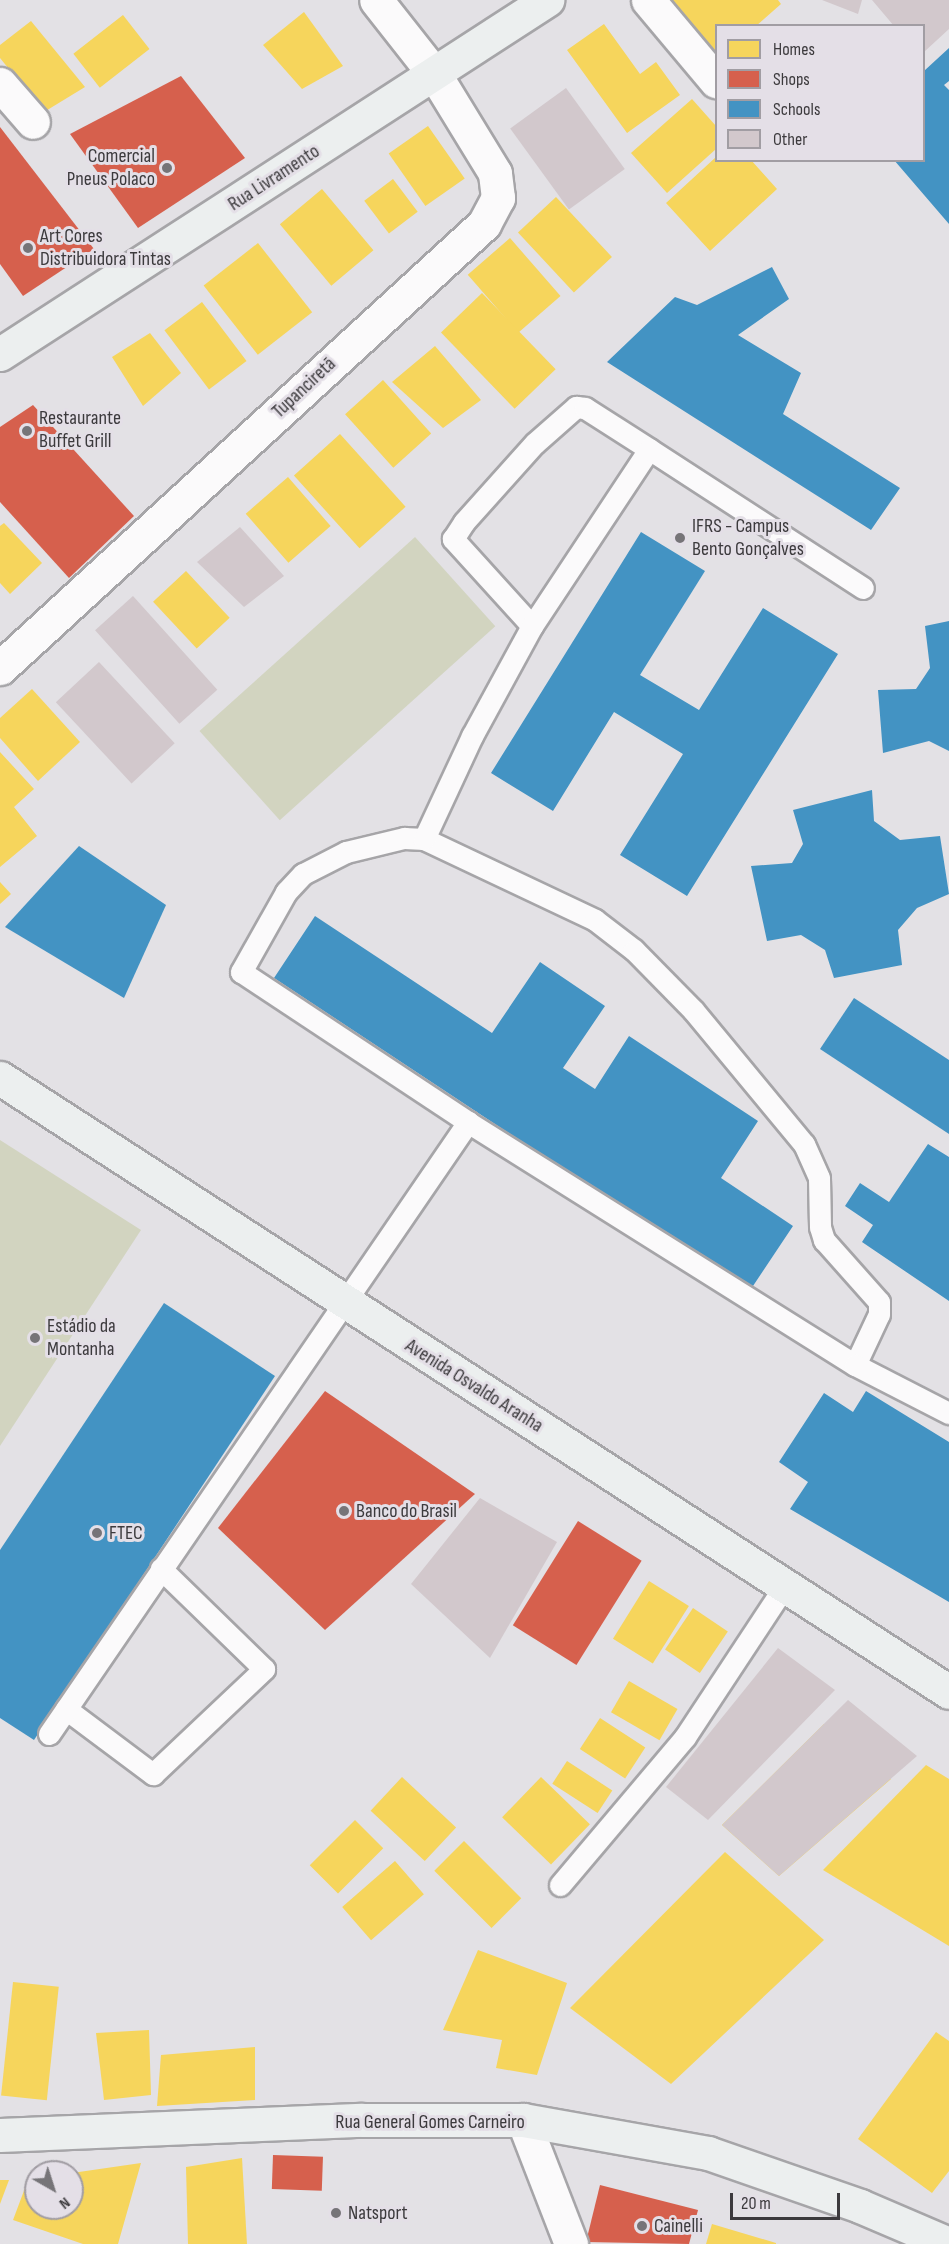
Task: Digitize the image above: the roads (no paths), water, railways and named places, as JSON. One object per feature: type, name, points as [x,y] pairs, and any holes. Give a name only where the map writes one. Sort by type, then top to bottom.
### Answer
[{"type":"main road","name":"Rua Livramento","points":[[0,354],[435,75],[547,0]]},
{"type":"main road","name":"Avenida Osvaldo Aranha","points":[[0,1078],[346,1305],[786,1584],[949,1692]]},
{"type":"main road","name":"Rua General Gomes Carneiro","points":[[0,2135],[362,2120],[523,2120],[708,2153],[860,2206],[949,2244]]},
{"type":"street","name":"Tupanciretã","points":[[0,668],[484,224],[498,198],[495,173],[435,75],[376,0]]},
{"type":"street","points":[[648,0],[715,79]]},
{"type":"street","points":[[0,84],[33,122]]},
{"type":"street","points":[[523,2120],[571,2244]]},
{"type":"lane","points":[[532,626],[453,539],[506,473],[576,407],[585,408],[649,448],[863,588]]},
{"type":"lane","points":[[424,839],[472,736],[532,626],[649,448]]},
{"type":"lane","points":[[855,1365],[879,1314],[879,1302],[824,1240],[820,1227],[819,1178],[804,1144],[693,1010],[634,950],[595,921],[424,839],[404,838],[363,846],[303,874],[286,892],[241,972],[468,1122],[855,1365],[949,1413]]},
{"type":"lane","points":[[49,1734],[161,1569],[346,1305],[468,1122]]},
{"type":"lane","points":[[66,1709],[153,1774],[264,1669],[161,1569]]},
{"type":"lane","points":[[560,1885],[685,1737],[786,1584]]},
{"type":"place","name":"Comercial Pneus Polaco","points":[[167,168]]},
{"type":"place","name":"Art Cores Distribuidora Tintas","points":[[28,248]]},
{"type":"place","name":"Restaurante Buffet Grill","points":[[27,431]]},
{"type":"place","name":"IFRS - Campus Bento Gonçalves","points":[[680,538]]},
{"type":"place","name":"Estádio da Montanha","points":[[35,1338]]},
{"type":"place","name":"Banco do Brasil","points":[[344,1511]]},
{"type":"place","name":"FTEC","points":[[97,1533]]},
{"type":"place","name":"Natsport","points":[[336,2213]]},
{"type":"place","name":"Cainelli","points":[[642,2226]]}]
